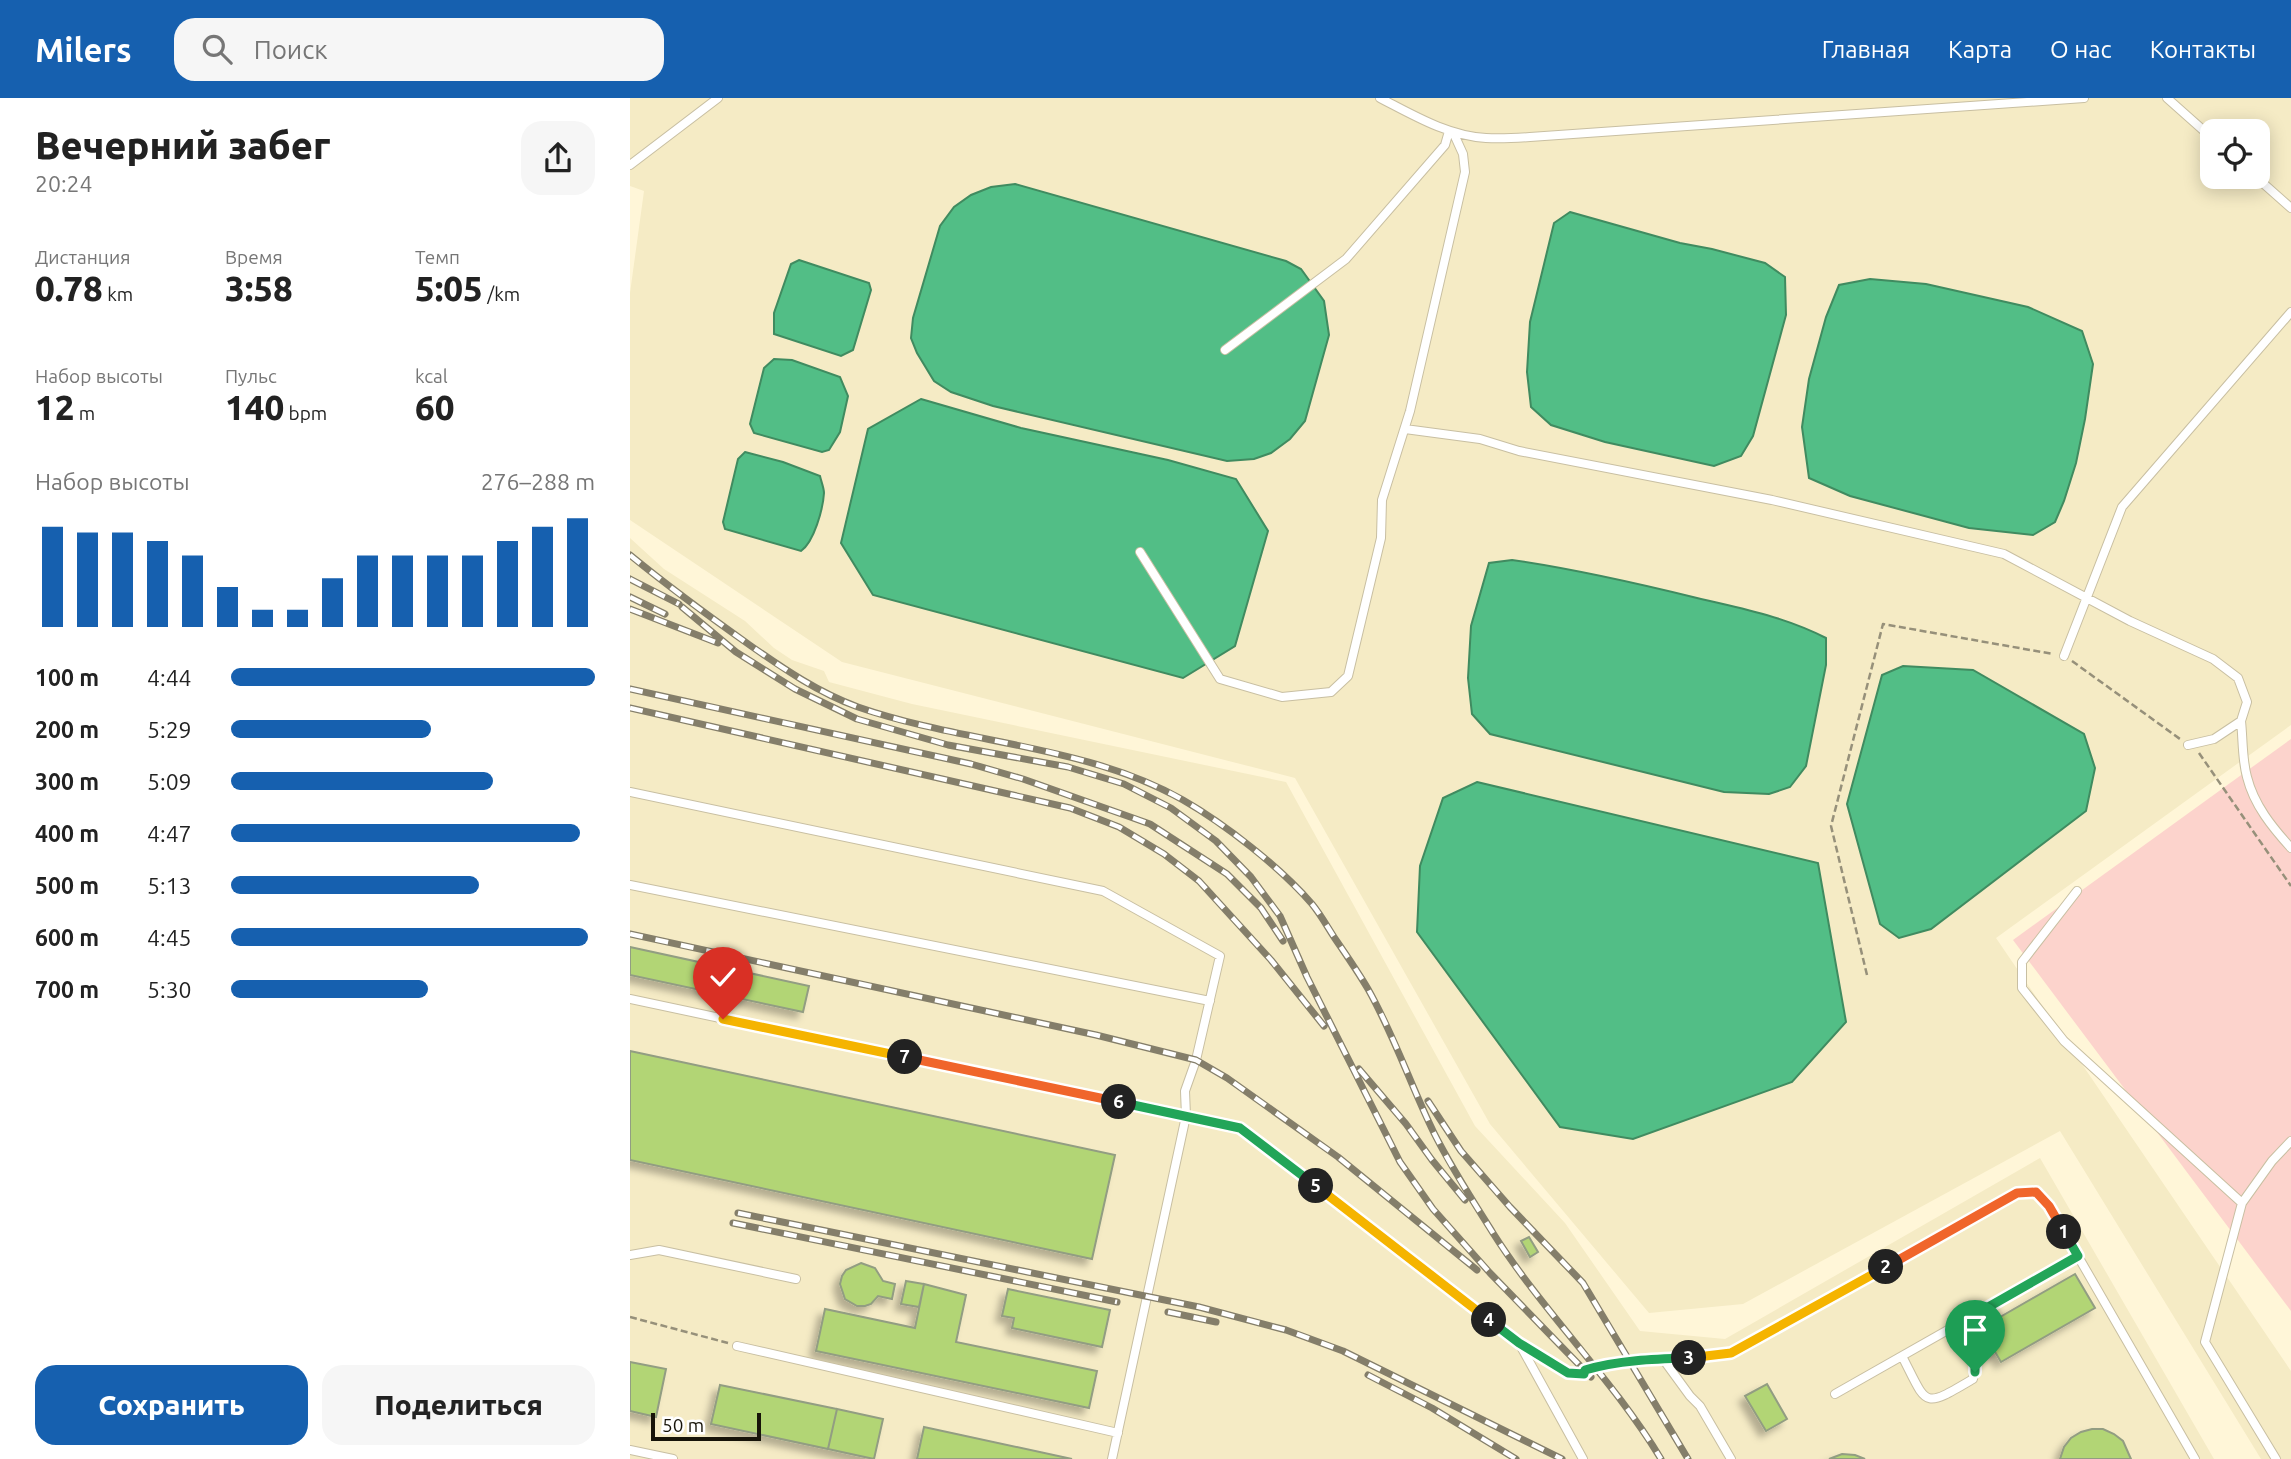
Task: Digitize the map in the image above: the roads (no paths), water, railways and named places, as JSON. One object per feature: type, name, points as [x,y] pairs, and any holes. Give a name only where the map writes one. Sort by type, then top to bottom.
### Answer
[{"type":"lane","points":[[630,165],[718,98]]},
{"type":"lane","points":[[1380,98],[1425,122],[1485,138],[2084,98]]},
{"type":"lane","points":[[2167,98],[2200,127]]},
{"type":"lane","points":[[1225,350],[1346,259],[1445,145],[1451,131]]},
{"type":"lane","points":[[1140,552],[1220,679],[1282,697],[1331,692],[1348,676],[1381,538],[1382,500],[1405,429],[1465,172],[1462,154],[1451,131]]},
{"type":"lane","points":[[2270,189],[2291,208]]},
{"type":"lane","points":[[2064,656],[2122,507],[2291,312]]},
{"type":"lane","points":[[1405,429],[1480,439],[1518,451],[1772,500],[2004,554],[2130,621],[2213,659],[2238,678],[2247,702],[2241,720],[2246,775],[2255,799],[2274,830],[2291,848]]},
{"type":"lane","points":[[2188,745],[2214,739],[2241,720]]},
{"type":"lane","points":[[630,792],[1103,891],[1220,956],[1196,1060],[1185,1091],[1186,1116],[1112,1459]]},
{"type":"lane","points":[[630,885],[1210,1001]]},
{"type":"lane","points":[[2077,891],[2022,962],[2022,988],[2064,1041],[2242,1203]]},
{"type":"lane","points":[[630,999],[1240,1128],[1519,1343],[1568,1373],[1584,1374],[1585,1370],[1595,1367],[1731,1353],[2017,1193],[2036,1192],[2049,1206],[2195,1459]]},
{"type":"lane","points":[[2276,1459],[2205,1342],[2242,1203],[2272,1161],[2291,1141]]},
{"type":"lane","points":[[630,1255],[659,1250],[796,1279]]},
{"type":"lane","points":[[1835,1394],[2078,1256]]},
{"type":"lane","points":[[1902,1356],[1922,1396],[1931,1400],[1940,1399],[1973,1379],[1975,1363],[1955,1326]]},
{"type":"lane","points":[[1519,1343],[1583,1459]]},
{"type":"lane","points":[[737,1346],[1118,1433]]},
{"type":"lane","points":[[1663,1359],[1700,1406],[1731,1459]]},
{"type":"lane","points":[[630,1450],[673,1459]]},
{"type":"railway","points":[[630,555],[751,646],[829,695],[898,719],[1065,756],[1145,781],[1199,810],[1268,861],[1312,904],[1364,983],[1386,1024],[1434,1133],[1493,1233],[1533,1290],[1642,1429],[1661,1459]]},
{"type":"railway","points":[[630,579],[679,604]]},
{"type":"railway","points":[[630,597],[665,614]]},
{"type":"railway","points":[[682,607],[736,652],[795,689],[857,719],[948,745],[1068,767],[1124,784],[1171,808],[1216,841],[1251,877],[1280,916],[1307,977],[1400,1162],[1433,1209],[1490,1273],[1591,1377]]},
{"type":"railway","points":[[630,609],[718,643]]},
{"type":"railway","points":[[630,689],[971,764],[1023,779],[1150,824],[1227,874],[1261,908],[1283,941]]},
{"type":"railway","points":[[630,708],[1070,808],[1119,827],[1164,854],[1199,881],[1271,960],[1324,1026]]},
{"type":"railway","points":[[630,934],[1096,1035],[1196,1060],[1227,1078],[1338,1157],[1477,1270]]},
{"type":"railway","points":[[1359,1069],[1465,1200]]},
{"type":"railway","points":[[1428,1101],[1461,1151],[1583,1283],[1688,1459]]},
{"type":"railway","points":[[738,1213],[1199,1307],[1286,1330],[1343,1351],[1562,1459]]},
{"type":"railway","points":[[733,1223],[1117,1302]]},
{"type":"railway","points":[[1168,1312],[1216,1322]]},
{"type":"railway","points":[[1368,1375],[1432,1408],[1516,1459]]}]
